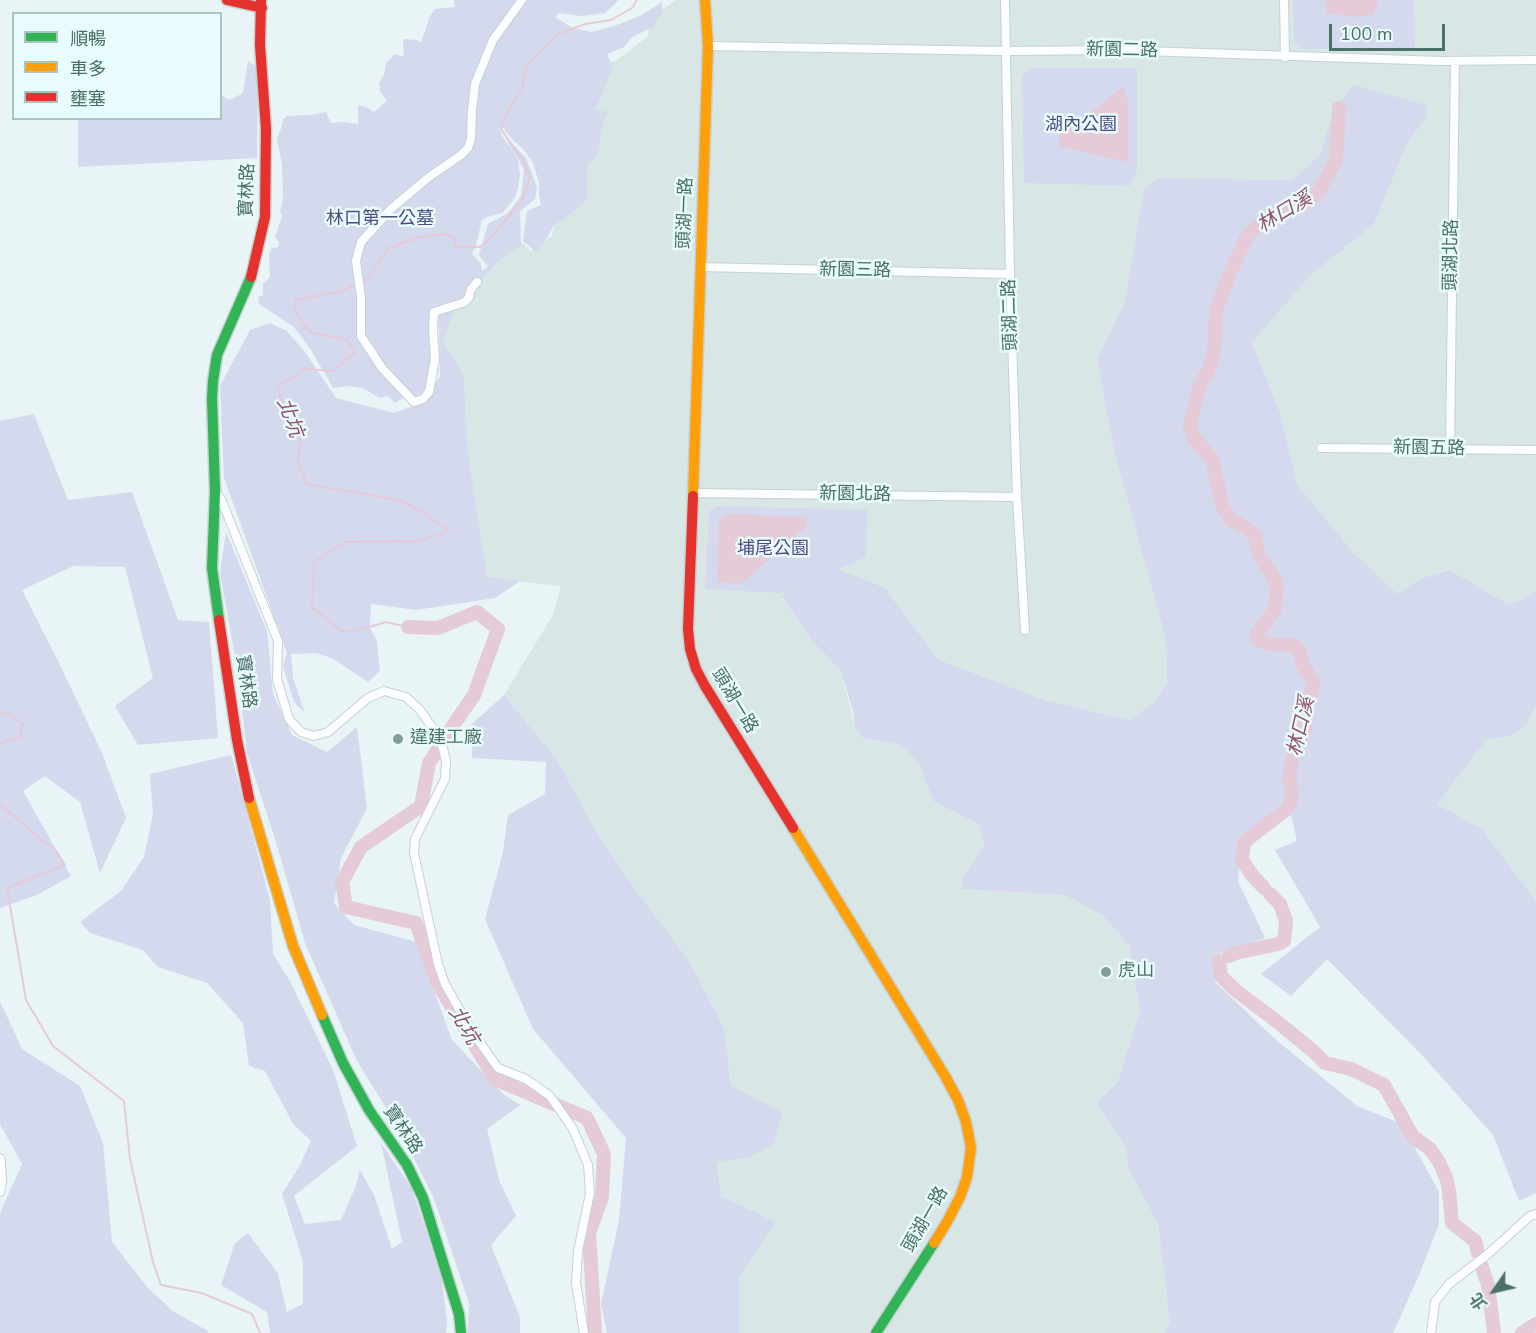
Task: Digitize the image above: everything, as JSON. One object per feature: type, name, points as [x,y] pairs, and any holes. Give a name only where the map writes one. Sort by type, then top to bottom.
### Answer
[{"type":"street","points":[[227,0],[262,4]]},
{"type":"street","points":[[477,282],[465,302],[434,312],[435,359],[429,392],[423,399],[414,402],[382,368],[361,336],[361,297],[356,261],[361,242],[392,208],[468,148],[471,139],[475,84],[493,40],[522,0]]},
{"type":"street","name":"頭湖一路","points":[[705,0],[708,45],[688,629],[690,649],[696,669],[945,1076],[958,1100],[966,1122],[971,1148],[967,1177],[960,1197],[947,1222],[876,1333]]},
{"type":"street","name":"頭湖二路","points":[[1005,0],[1017,497],[1025,630]]},
{"type":"street","points":[[1284,0],[1285,57]]},
{"type":"street","name":"寶林路","points":[[262,4],[260,45],[266,129],[266,217],[252,275],[217,355],[212,398],[215,492],[212,568],[237,740],[261,846],[293,946],[344,1063],[369,1110],[407,1165],[423,1198],[459,1314],[461,1333]]},
{"type":"street","name":"新園二路","points":[[708,45],[1006,51],[1115,50],[1455,61],[1536,60]]},
{"type":"street","name":"頭湖北路","points":[[1450,449],[1455,61]]},
{"type":"street","name":"新園三路","points":[[700,267],[1010,274]]},
{"type":"street","name":"新園五路","points":[[1321,448],[1536,450]]},
{"type":"street","points":[[215,492],[221,499],[278,641],[277,679],[289,719],[301,732],[314,736],[328,732],[368,698],[384,691],[406,697],[420,710],[441,740],[446,761],[445,779],[415,839],[414,853],[438,964],[445,984],[471,1030],[498,1068],[526,1079],[550,1095],[573,1129],[588,1165],[590,1193],[578,1251],[576,1283],[584,1333]]},
{"type":"street","name":"新園北路","points":[[693,493],[1017,497]]},
{"type":"street","points":[[0,1158],[2,1182],[0,1192]]},
{"type":"street","points":[[1431,1333],[1435,1302],[1449,1284],[1488,1254],[1530,1216],[1536,1214]]},
{"type":"shaded area","points":[[676,0],[1536,0],[1536,591],[1521,600],[1508,604],[1448,570],[1422,578],[1397,595],[1353,552],[1297,484],[1280,412],[1252,341],[1311,275],[1374,224],[1408,142],[1427,117],[1334,110],[1320,155],[1292,180],[1160,178],[1144,189],[1125,301],[1097,359],[1114,451],[1166,640],[1167,683],[1153,703],[1129,720],[1045,700],[939,660],[885,588],[812,641],[841,671],[855,727],[863,738],[901,745],[919,764],[933,801],[978,824],[985,846],[963,877],[961,889],[1064,895],[1103,916],[1129,945],[1140,1011],[1118,1081],[1096,1103],[1126,1148],[1129,1170],[1158,1224],[1170,1323],[1165,1333],[739,1333],[739,1279],[774,1222],[721,1196],[717,1161],[750,1157],[731,1086],[724,1029],[598,834],[556,758],[504,695],[553,615],[561,586],[487,578],[467,446],[464,375],[443,343],[433,305],[523,243],[531,251],[552,236],[584,68],[616,61],[647,37],[651,18]]},
{"type":"shaded area","points":[[1326,0],[1378,0],[1378,3],[1373,15],[1355,17],[1326,13]]},
{"type":"shaded area","points":[[1123,87],[1128,101],[1128,158],[1126,162],[1058,146],[1063,116],[1079,121]]},
{"type":"shaded area","points":[[724,515],[804,517],[807,519],[807,526],[741,584],[717,582],[719,522]]},
{"type":"shaded area","points":[[1536,705],[1536,901],[1482,829],[1437,804],[1487,739],[1510,736],[1526,725]]},
{"type":"green space","name":"林口第一公墓","points":[[454,0],[619,0],[605,13],[581,16],[558,13],[556,18],[573,28],[591,32],[640,16],[662,2],[662,13],[653,27],[632,37],[624,47],[607,54],[613,68],[595,110],[608,112],[603,122],[598,152],[587,167],[587,199],[571,214],[554,225],[543,245],[536,252],[523,241],[527,211],[541,205],[539,183],[533,163],[524,150],[503,128],[499,128],[512,150],[505,136],[526,158],[537,187],[535,199],[520,211],[521,246],[500,259],[454,309],[443,343],[464,375],[467,446],[487,577],[520,581],[495,598],[416,610],[371,604],[370,628],[377,641],[380,671],[368,682],[332,658],[316,653],[291,654],[293,678],[305,713],[294,702],[283,666],[287,653],[224,478],[220,386],[250,330],[270,323],[287,331],[305,352],[336,398],[394,413],[425,402],[440,376],[437,315],[430,387],[413,399],[406,396],[395,403],[388,396],[380,398],[362,388],[349,386],[333,388],[311,350],[294,327],[259,304],[258,297],[263,295],[263,284],[270,277],[269,255],[272,248],[278,247],[279,243],[275,236],[282,217],[280,211],[283,200],[282,164],[277,138],[283,120],[287,116],[326,112],[331,123],[358,124],[358,105],[374,112],[387,101],[380,91],[379,83],[384,75],[386,63],[395,54],[404,57],[404,39],[421,43],[430,16],[435,9],[455,7]],"holes":[[[513,151],[524,169],[521,196],[508,213],[488,224],[479,255],[488,267],[482,271],[481,263],[472,254],[482,220],[502,213],[517,192],[520,175],[518,161]]]},
{"type":"green space","points":[[1293,0],[1414,0],[1415,49],[1301,49],[1294,41]]},
{"type":"green space","points":[[248,61],[258,68],[257,158],[78,167],[78,120],[222,120],[222,96],[229,100],[243,93]]},
{"type":"green space","name":"湖內公園","points":[[1032,68],[1137,68],[1137,170],[1130,186],[1024,183],[1022,78],[1027,70]]},
{"type":"green space","name":"埔尾公園","points":[[1354,85],[1426,105],[1427,117],[1408,142],[1374,224],[1311,275],[1252,342],[1280,412],[1297,484],[1353,552],[1397,594],[1422,578],[1449,570],[1508,604],[1521,600],[1536,591],[1536,705],[1526,725],[1510,736],[1487,739],[1437,804],[1482,829],[1536,901],[1536,1193],[1519,1201],[1493,1135],[1422,1055],[1327,959],[1291,996],[1261,974],[1320,927],[1275,850],[1297,841],[1291,814],[1242,837],[1238,881],[1265,938],[1213,956],[1215,982],[1275,1039],[1357,1106],[1402,1124],[1439,1192],[1439,1224],[1393,1333],[1165,1333],[1170,1323],[1158,1224],[1129,1170],[1126,1148],[1096,1103],[1118,1081],[1140,1011],[1129,945],[1103,916],[1064,895],[961,889],[963,877],[985,846],[978,824],[933,801],[919,764],[901,745],[863,738],[855,727],[853,711],[841,671],[812,641],[782,596],[791,589],[781,593],[705,589],[709,512],[716,506],[867,510],[866,557],[838,569],[885,588],[939,660],[1045,700],[1129,720],[1153,703],[1167,683],[1166,640],[1114,451],[1097,359],[1125,301],[1144,189],[1159,178],[1292,180],[1320,155],[1334,110]]},
{"type":"green space","points":[[34,414],[68,500],[132,492],[178,620],[209,622],[218,738],[138,745],[115,706],[153,678],[125,567],[73,566],[22,590],[102,753],[126,818],[100,873],[80,802],[45,776],[23,791],[71,876],[37,895],[0,908],[0,421]]},
{"type":"green space","points":[[226,532],[267,631],[273,694],[292,735],[327,752],[357,727],[367,808],[341,858],[334,903],[354,925],[416,942],[452,1040],[503,1094],[520,1105],[487,1129],[499,1180],[516,1216],[491,1245],[520,1317],[520,1333],[468,1333],[469,1303],[433,1196],[399,1129],[357,1061],[305,943],[247,753],[238,674],[220,572]]},
{"type":"green space","points":[[504,695],[556,758],[598,834],[640,896],[689,961],[724,1029],[731,1086],[782,1112],[774,1144],[750,1157],[717,1162],[721,1196],[775,1222],[739,1279],[739,1333],[607,1333],[601,1304],[619,1220],[626,1138],[533,1029],[485,919],[503,852],[508,815],[545,794],[546,762],[472,758],[472,724]]},
{"type":"green space","points":[[231,755],[270,900],[273,954],[290,981],[333,1070],[357,1146],[294,1196],[305,1224],[341,1220],[360,1170],[374,1195],[392,1249],[402,1242],[381,1143],[412,1189],[441,1276],[447,1319],[446,1333],[270,1333],[267,1312],[221,1285],[235,1243],[248,1233],[278,1274],[287,1312],[303,1304],[303,1261],[282,1194],[299,1167],[311,1141],[293,1124],[265,1071],[249,1066],[243,1023],[207,983],[158,967],[143,950],[90,933],[80,922],[121,891],[144,857],[153,814],[150,774]]},
{"type":"green space","points":[[0,1001],[22,1049],[80,1086],[103,1143],[112,1242],[148,1288],[174,1312],[208,1333],[0,1333],[0,1213],[22,1164],[0,1124]]},
{"type":"waterway","name":"北坑","points":[[361,281],[369,277],[388,248],[420,237],[445,234],[455,238],[455,247],[480,247],[489,240],[522,200],[530,178],[524,162],[501,129],[522,87],[527,65],[558,34],[585,24],[611,20],[632,8],[637,0]]},
{"type":"waterway","name":"林口溪","points":[[1216,316],[1231,271],[1246,238],[1264,222],[1302,205],[1318,193],[1336,160],[1339,108]]},
{"type":"waterway","name":"北坑","points":[[356,284],[342,291],[296,300],[294,309],[312,333],[346,339],[355,352],[334,371],[305,369],[277,387],[282,403],[300,439],[298,461],[307,484],[399,500],[422,512],[449,531],[419,541],[345,542],[314,562],[312,607],[340,630],[352,632],[386,622],[408,627]]},
{"type":"waterway","name":"林口溪","points":[[1215,324],[1214,353],[1200,385],[1190,428],[1196,441],[1212,459],[1223,508],[1232,521],[1255,535],[1258,553],[1277,585],[1275,609],[1257,633],[1258,640],[1269,644],[1294,645],[1313,682],[1312,692],[1303,705],[1305,729],[1293,757],[1289,777],[1292,791],[1291,801],[1287,809],[1244,843],[1242,860],[1264,888]]},
{"type":"waterway","name":"北坑","points":[[408,627],[438,628],[477,612],[498,629],[474,695],[446,736]]},
{"type":"waterway","points":[[0,713],[10,714],[23,724],[20,737],[0,743]]},
{"type":"waterway","name":"北坑","points":[[438,749],[429,763],[421,806],[361,847],[342,882],[346,907],[416,923],[438,984],[495,1079],[587,1118],[604,1154],[602,1197],[589,1233],[595,1333]]},
{"type":"waterway","points":[[0,805],[57,852],[65,865],[7,888],[26,1000],[53,1046],[124,1101],[130,1159],[153,1262],[161,1285],[202,1293],[252,1314],[260,1333]]},
{"type":"waterway","name":"林口溪","points":[[1229,956],[1284,941],[1286,921],[1280,904],[1270,894]]},
{"type":"waterway","name":"林口溪","points":[[1219,961],[1221,976],[1235,990],[1275,1020],[1325,1063],[1351,1069],[1384,1085],[1413,1137],[1430,1149],[1439,1162],[1447,1180],[1452,1223],[1475,1241],[1478,1253]]},
{"type":"waterway","name":"林口溪","points":[[1482,1267],[1488,1285],[1494,1333]]},
{"type":"waterway","points":[[1522,1333],[1536,1324]]},
{"type":"traffic: fast","points":[[219,620],[212,568],[215,492],[213,381],[217,355],[251,277]]},
{"type":"traffic: fast","points":[[322,1015],[343,1063],[369,1110],[407,1165],[423,1198],[459,1314],[461,1333]]},
{"type":"traffic: fast","points":[[876,1333],[934,1243]]},
{"type":"traffic: slow","points":[[693,496],[708,46],[705,0]]},
{"type":"traffic: slow","points":[[249,798],[293,946],[322,1015]]},
{"type":"traffic: slow","points":[[793,828],[945,1076],[958,1100],[966,1122],[971,1148],[967,1177],[960,1197],[934,1243]]},
{"type":"traffic: jam","points":[[227,0],[262,8]]},
{"type":"traffic: jam","points":[[251,277],[265,217],[266,129],[260,45],[261,0]]},
{"type":"traffic: jam","points":[[693,496],[688,629],[690,649],[696,669],[793,828]]},
{"type":"traffic: jam","points":[[219,620],[237,740],[249,798]]},
{"type":"place","name":"違建工廠","points":[[398,739]]},
{"type":"place","name":"虎山","points":[[1106,972]]}]
